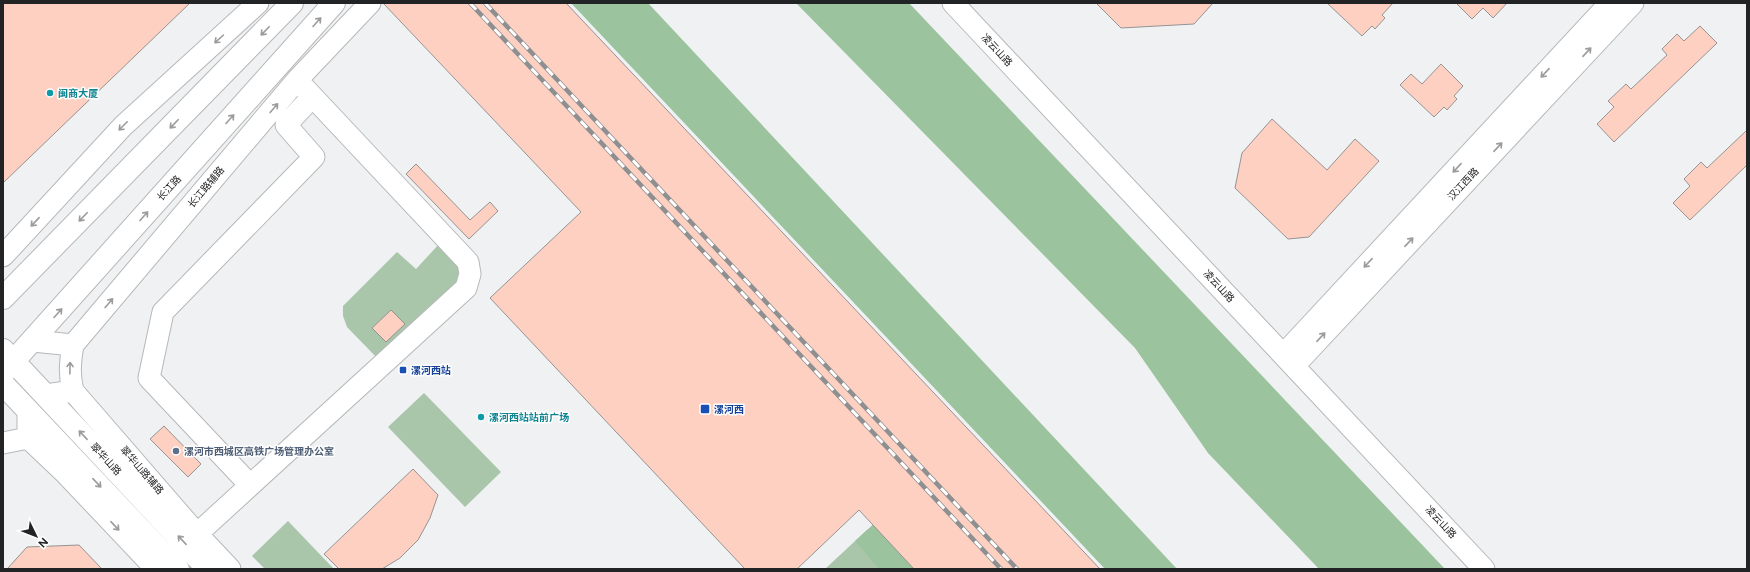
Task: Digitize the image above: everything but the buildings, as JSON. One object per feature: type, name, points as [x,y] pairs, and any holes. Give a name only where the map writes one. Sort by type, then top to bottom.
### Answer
[{"type":"main road","points":[[3,298],[292,3]]},
{"type":"main road","name":"长江路","points":[[7,362],[34,340],[334,3]]},
{"type":"main road","name":"翠华山路","points":[[7,362],[46,395],[208,569]]},
{"type":"main road","points":[[3,384],[178,569]]},
{"type":"street","points":[[3,256],[123,126],[258,3]]},
{"type":"street","name":"长江路辅路","points":[[73,345],[297,80],[370,3]]},
{"type":"street","name":"汉江西路","points":[[1289,360],[1610,3]]},
{"type":"street","name":"汉江西路","points":[[1289,360],[1632,3]]},
{"type":"street","name":"凌云山路","points":[[961,6],[1484,569]]},
{"type":"street","points":[[197,534],[466,288],[470,274],[468,262],[297,80]]},
{"type":"street","points":[[250,485],[149,378],[163,312],[314,157],[286,125],[312,97]]},
{"type":"street","points":[[34,340],[73,345],[69,365],[73,391],[46,395]]},
{"type":"street","name":"翠华山路辅路","points":[[73,391],[197,534],[230,569]]},
{"type":"street","points":[[28,411],[28,438],[66,474],[156,569]]},
{"type":"street","points":[[3,443],[28,438]]},
{"type":"green space","points":[[571,3],[648,3],[1177,569],[1105,569]]},
{"type":"green space","points":[[796,3],[909,3],[1445,569],[1319,569],[1208,453],[1135,348]]},
{"type":"green space","points":[[440,243],[462,265],[463,283],[380,361],[347,327],[343,316],[343,306],[397,252],[416,269]]},
{"type":"green space","points":[[424,393],[501,472],[465,507],[388,427]]},
{"type":"green space","points":[[878,520],[923,569],[879,569],[855,541]]},
{"type":"green space","points":[[288,521],[334,569],[265,569],[252,556]]},
{"type":"green space","points":[[868,529],[906,569],[825,569]]},
{"type":"railway","points":[[470,3],[1001,569]]},
{"type":"railway","points":[[485,3],[1017,569]]},
{"type":"place","name":"闽商大厦","points":[[50,93]]},
{"type":"place","name":"漯河西站","points":[[403,370]]},
{"type":"place","name":"漯河西","points":[[705,409]]},
{"type":"place","name":"漯河西站站前广场","points":[[481,417]]},
{"type":"place","name":"漯河市西城区高铁广场管理办公室","points":[[176,451]]}]
